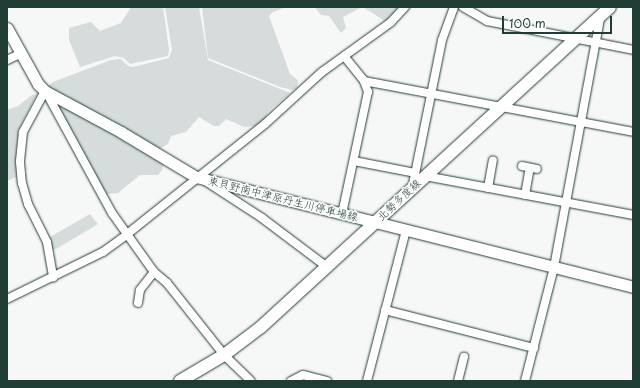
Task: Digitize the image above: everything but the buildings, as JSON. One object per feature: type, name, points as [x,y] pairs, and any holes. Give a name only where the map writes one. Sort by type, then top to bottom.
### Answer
[{"type":"main road","name":"北勢多度線","points":[[185,380],[224,355],[261,327],[412,189],[420,175],[501,107],[576,39],[601,11],[610,7]]},
{"type":"main road","name":"東貝野南中津原丹生川停車場線","points":[[7,28],[20,54],[46,92],[122,132],[198,178],[633,287]]},
{"type":"street","points":[[7,299],[103,252],[265,124],[304,87],[391,22],[405,7]]},
{"type":"street","points":[[420,175],[431,93],[445,26],[454,7]]},
{"type":"street","points":[[463,7],[487,21],[633,50]]},
{"type":"street","points":[[525,381],[554,267],[597,43],[601,11]]},
{"type":"street","points":[[7,60],[20,54]]},
{"type":"street","points":[[342,214],[368,92],[364,81],[344,56]]},
{"type":"street","points":[[364,81],[633,132]]},
{"type":"street","points":[[46,92],[112,213],[126,235],[154,272],[168,283],[224,355],[251,381]]},
{"type":"street","points":[[46,92],[23,132],[20,162],[22,183],[28,204],[47,242],[53,277]]},
{"type":"street","points":[[488,188],[493,160]]},
{"type":"street","points":[[354,161],[420,175],[633,215]]},
{"type":"street","points":[[525,195],[530,168]]},
{"type":"street","points":[[198,178],[210,187],[262,218],[327,267]]},
{"type":"street","points":[[367,381],[406,230]]},
{"type":"street","points":[[138,303],[140,290],[154,272]]},
{"type":"street","points":[[386,310],[534,348]]},
{"type":"street","points":[[458,381],[464,357]]},
{"type":"street","points":[[291,381],[303,375],[327,381]]},
{"type":"shaded area","points":[[131,7],[163,7],[169,50],[168,56],[130,64],[124,58],[115,56],[80,67],[69,40],[69,28],[91,22],[100,31],[121,23]]},
{"type":"shaded area","points":[[165,7],[199,7],[208,60],[290,93],[268,112],[264,121],[256,126],[244,127],[226,119],[219,126],[214,126],[199,117],[186,132],[171,136],[168,144],[159,149],[49,89],[49,85],[53,82],[111,60],[121,59],[128,66],[133,67],[169,58],[172,50]]},
{"type":"shaded area","points":[[202,7],[287,7],[273,12],[269,16],[290,74],[298,80],[297,88],[293,90],[280,87],[208,58]]},
{"type":"shaded area","points":[[315,7],[360,8],[343,17],[346,28],[341,33],[329,16],[321,15]]},
{"type":"shaded area","points":[[363,7],[401,7],[385,21]]},
{"type":"shaded area","points":[[37,94],[20,127],[17,145],[18,176],[7,181],[7,110],[18,106],[32,95]]},
{"type":"shaded area","points":[[52,101],[165,161],[162,170],[158,175],[140,175],[118,193],[107,194],[103,191]]},
{"type":"shaded area","points":[[90,214],[98,224],[56,249],[51,249],[48,240],[52,236]]}]
